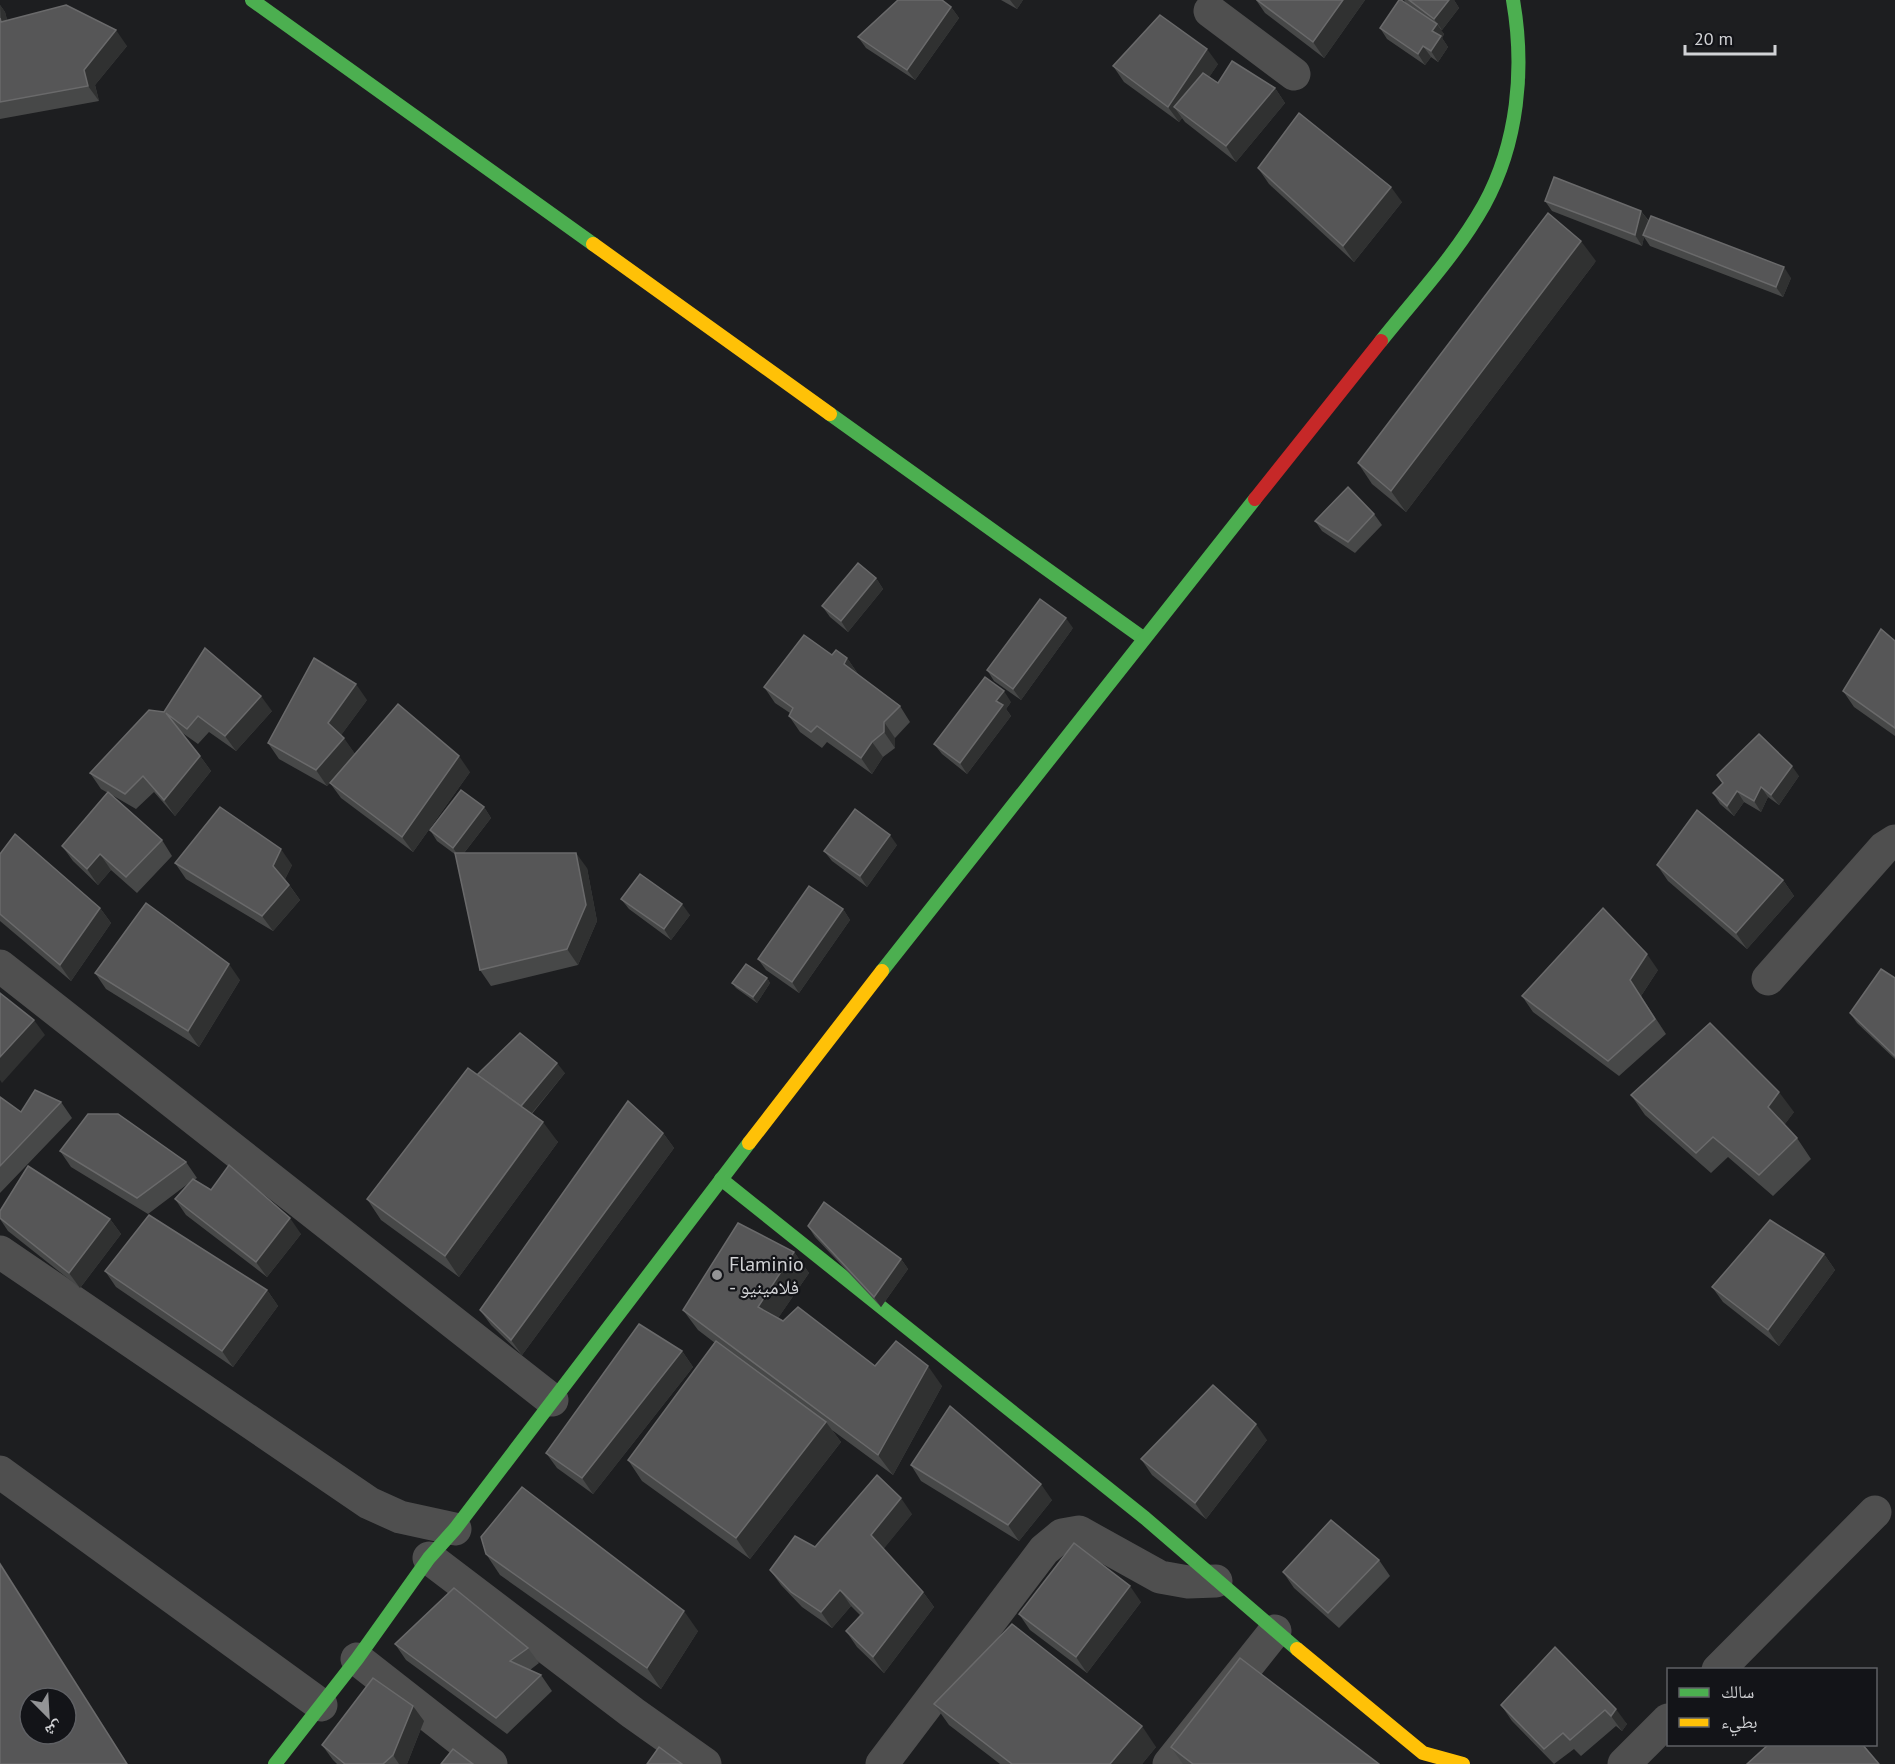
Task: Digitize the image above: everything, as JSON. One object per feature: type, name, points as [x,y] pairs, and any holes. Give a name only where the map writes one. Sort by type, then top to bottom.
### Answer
[{"type":"street","points":[[252,0],[1143,638]]},
{"type":"street","points":[[275,1764],[357,1659],[429,1558],[455,1529],[918,924],[1143,638],[1460,243],[1488,196],[1503,161],[1516,108],[1519,56],[1518,29],[1513,0]]},
{"type":"street","points":[[1208,4],[1294,74]]},
{"type":"street","points":[[1768,979],[1884,848],[1895,841]]},
{"type":"street","points":[[0,966],[552,1400]]},
{"type":"street","points":[[721,1179],[1145,1518],[1424,1758],[1462,1764]]},
{"type":"street","points":[[0,1251],[369,1503],[400,1517],[455,1529]]},
{"type":"street","points":[[0,1472],[321,1705]]},
{"type":"street","points":[[1720,1668],[1875,1512]]},
{"type":"street","points":[[882,1764],[1044,1550],[1062,1535],[1079,1532],[1160,1577],[1188,1582],[1216,1581]]},
{"type":"street","points":[[429,1558],[633,1713],[705,1764]]},
{"type":"street","points":[[1168,1764],[1275,1630]]},
{"type":"street","points":[[357,1659],[491,1764]]},
{"type":"street","points":[[1624,1764],[1667,1721]]},
{"type":"building","points":[[898,0],[942,0],[951,7],[907,70],[858,37]]},
{"type":"building","points":[[1257,0],[1343,0],[1313,42]]},
{"type":"building","points":[[1399,0],[1437,24],[1432,31],[1441,36],[1431,51],[1423,46],[1418,54],[1380,28]]},
{"type":"building","points":[[1409,0],[1449,0],[1434,19]]},
{"type":"building","points":[[66,5],[116,30],[84,70],[88,86],[0,102],[0,18],[1,22]]},
{"type":"building","points":[[1160,15],[1207,49],[1168,107],[1113,66]]},
{"type":"building","points":[[1232,61],[1275,88],[1226,146],[1174,107],[1203,73],[1218,83]]},
{"type":"building","points":[[1299,113],[1391,187],[1343,246],[1258,168]]},
{"type":"building","points":[[1554,177],[1641,211],[1635,235],[1545,201]]},
{"type":"building","points":[[1548,213],[1581,241],[1391,491],[1358,463]]},
{"type":"building","points":[[1651,216],[1784,267],[1776,287],[1643,235]]},
{"type":"building","points":[[1348,487],[1374,514],[1348,542],[1315,521]]},
{"type":"building","points":[[858,563],[876,578],[841,621],[822,606]]},
{"type":"building","points":[[1040,599],[1066,618],[1013,689],[987,670]]},
{"type":"building","points":[[1881,629],[1895,641],[1895,728],[1843,691]]},
{"type":"building","points":[[804,635],[832,655],[836,650],[847,658],[844,664],[900,706],[884,722],[884,732],[872,742],[861,758],[817,726],[811,732],[789,716],[793,708],[764,687]]},
{"type":"building","points":[[205,648],[261,696],[225,736],[198,716],[187,729],[166,713],[200,756],[164,800],[143,776],[125,794],[90,773],[149,710],[164,712]]},
{"type":"building","points":[[314,658],[356,684],[328,723],[344,738],[316,770],[268,743]]},
{"type":"building","points":[[985,677],[1004,691],[996,701],[1003,705],[960,763],[934,744]]},
{"type":"building","points":[[398,704],[459,756],[402,837],[330,783]]},
{"type":"building","points":[[1759,734],[1792,766],[1771,795],[1761,787],[1754,801],[1737,791],[1727,806],[1713,793],[1723,783],[1717,775]]},
{"type":"building","points":[[461,790],[484,807],[453,848],[430,830]]},
{"type":"building","points":[[108,792],[162,840],[126,877],[100,854],[87,869],[62,846]]},
{"type":"building","points":[[220,807],[281,849],[273,866],[289,885],[262,916],[175,863]]},
{"type":"building","points":[[855,809],[890,835],[860,876],[824,851]]},
{"type":"building","points":[[1697,810],[1783,880],[1736,933],[1657,865]]},
{"type":"building","points":[[15,834],[100,908],[60,965],[0,914],[0,854]]},
{"type":"building","points":[[455,853],[576,853],[586,905],[567,949],[480,970]]},
{"type":"building","points":[[640,874],[682,904],[664,929],[621,899]]},
{"type":"building","points":[[809,886],[843,909],[792,982],[758,959]]},
{"type":"building","points":[[146,903],[229,964],[188,1031],[95,973]]},
{"type":"building","points":[[1603,908],[1647,954],[1630,980],[1655,1019],[1608,1061],[1522,996]]},
{"type":"building","points":[[746,964],[767,978],[753,997],[732,983]]},
{"type":"building","points":[[1881,969],[1895,978],[1895,1056],[1850,1013]]},
{"type":"building","points":[[0,993],[34,1020],[0,1057]]},
{"type":"building","points":[[1710,1023],[1779,1092],[1768,1107],[1797,1138],[1759,1175],[1713,1137],[1696,1153],[1631,1095]]},
{"type":"building","points":[[520,1033],[557,1063],[521,1106],[477,1075]]},
{"type":"building","points":[[468,1068],[543,1122],[445,1256],[367,1199]]},
{"type":"building","points":[[35,1090],[61,1102],[0,1166],[0,1097],[21,1112]]},
{"type":"building","points":[[628,1101],[663,1133],[511,1340],[480,1310]]},
{"type":"building","points":[[88,1114],[118,1114],[186,1162],[137,1198],[60,1151]]},
{"type":"building","points":[[229,1165],[290,1218],[256,1262],[175,1199],[193,1179],[211,1190]]},
{"type":"building","points":[[28,1166],[110,1219],[69,1273],[0,1218],[0,1211]]},
{"type":"building","points":[[824,1202],[901,1259],[874,1297],[808,1226]]},
{"type":"building","points":[[149,1215],[267,1290],[222,1351],[105,1271]]},
{"type":"building","points":[[1770,1220],[1824,1254],[1768,1330],[1712,1287]]},
{"type":"building","points":[[738,1223],[794,1252],[758,1307],[783,1321],[798,1307],[875,1366],[896,1341],[928,1366],[878,1455],[683,1310]]},
{"type":"building","points":[[639,1324],[682,1351],[582,1478],[546,1453]]},
{"type":"building","points":[[716,1341],[826,1422],[736,1538],[628,1460]]},
{"type":"building","points":[[1213,1385],[1256,1424],[1195,1503],[1141,1459]]},
{"type":"building","points":[[950,1406],[1041,1484],[1008,1525],[911,1465]]},
{"type":"building","points":[[877,1475],[901,1498],[871,1535],[923,1592],[873,1657],[846,1631],[863,1613],[840,1590],[821,1612],[791,1592],[770,1570],[795,1536],[815,1547]]},
{"type":"building","points":[[522,1487],[684,1611],[647,1668],[486,1554],[481,1537]]},
{"type":"building","points":[[1331,1520],[1379,1560],[1328,1613],[1283,1572]]},
{"type":"building","points":[[1074,1543],[1130,1586],[1076,1657],[1019,1614]]},
{"type":"building","points":[[0,1564],[77,1686],[18,1686],[18,1746],[78,1746],[78,1687],[127,1764],[0,1764]]},
{"type":"building","points":[[454,1588],[528,1648],[510,1661],[541,1675],[496,1718],[395,1644]]},
{"type":"building","points":[[1012,1624],[1142,1726],[1110,1764],[1012,1764],[934,1704]]},
{"type":"building","points":[[1555,1647],[1616,1709],[1611,1716],[1605,1710],[1570,1740],[1563,1733],[1544,1749],[1501,1705]]},
{"type":"building","points":[[1240,1658],[1379,1764],[1193,1764],[1171,1747]]},
{"type":"building","points":[[373,1678],[413,1706],[393,1755],[383,1764],[345,1764],[322,1745]]},
{"type":"building","points":[[1767,1746],[1864,1746],[1879,1764],[1747,1764]]},
{"type":"building","points":[[659,1747],[682,1764],[647,1764]]},
{"type":"building","points":[[453,1749],[473,1764],[441,1764]]},
{"type":"traffic: fast","points":[[252,0],[593,244]]},
{"type":"traffic: fast","points":[[1381,341],[1461,241],[1496,181],[1505,157],[1516,105],[1518,52],[1513,0]]},
{"type":"traffic: fast","points":[[830,414],[1143,638]]},
{"type":"traffic: fast","points":[[882,971],[1255,499]]},
{"type":"traffic: fast","points":[[275,1764],[357,1659],[429,1558],[455,1529],[749,1143]]},
{"type":"traffic: fast","points":[[721,1179],[1145,1518],[1297,1649]]},
{"type":"traffic: slow","points":[[593,244],[830,414]]},
{"type":"traffic: slow","points":[[749,1143],[882,971]]},
{"type":"traffic: slow","points":[[1297,1649],[1423,1753],[1463,1764]]},
{"type":"traffic: jam","points":[[1255,499],[1381,341]]},
{"type":"place","name":"Flaminio - فلامينيو","points":[[717,1275]]}]
